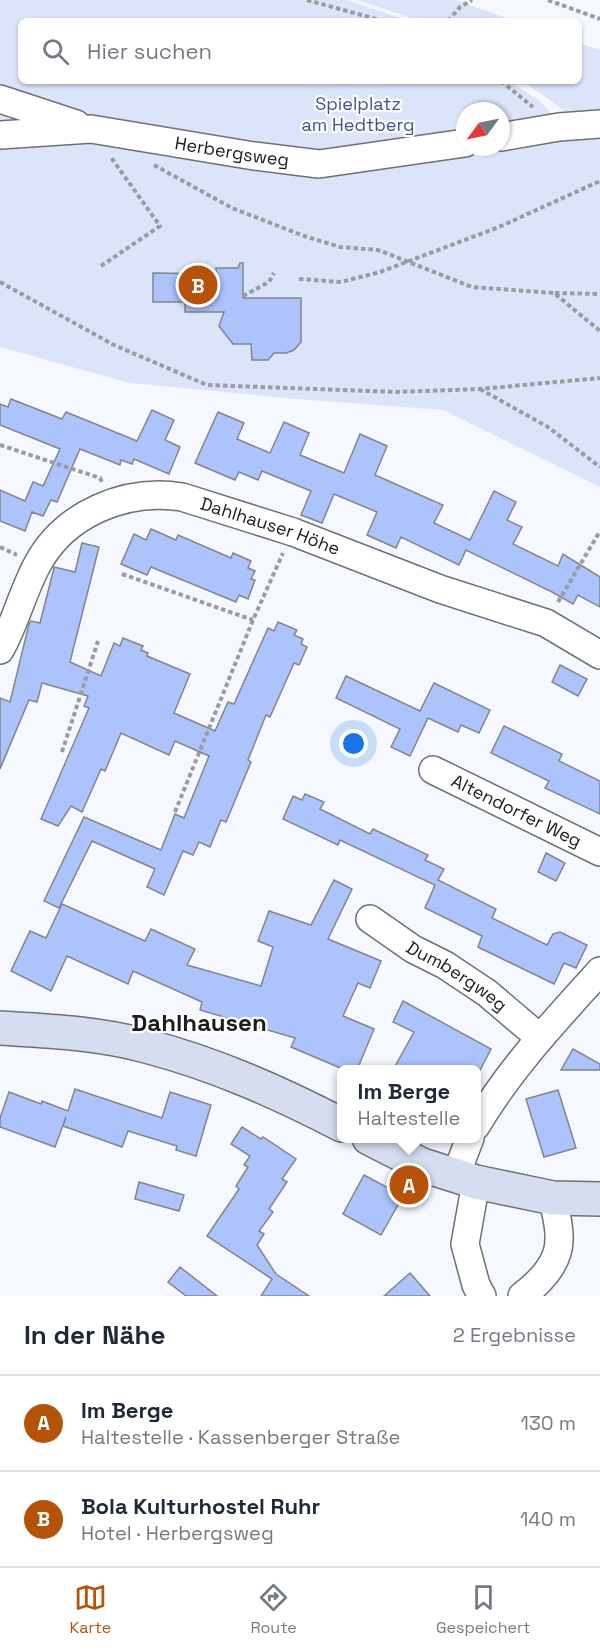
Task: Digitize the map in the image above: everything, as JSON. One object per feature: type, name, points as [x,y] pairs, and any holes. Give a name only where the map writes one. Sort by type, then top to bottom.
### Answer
[{"type":"street","points":[[0,99],[91,129]]},
{"type":"street","points":[[510,136],[600,124]]},
{"type":"street","name":"Herbergsweg","points":[[0,135],[91,129],[254,156],[319,164],[456,144]]},
{"type":"street","name":"Dahlhauser Höhe","points":[[0,651],[25,589],[37,564],[51,544],[71,524],[86,514],[112,502],[151,496],[182,497],[293,532],[440,589],[546,623],[600,656]]},
{"type":"street","name":"Altendorfer Weg","points":[[433,770],[600,852]]},
{"type":"street","name":"Dumbergweg","points":[[370,919],[412,949],[445,965],[487,993],[540,1038]]},
{"type":"street","points":[[481,1119],[493,1097],[540,1038],[600,971]]},
{"type":"street","points":[[0,1028],[69,1032],[144,1045],[217,1067],[288,1097],[337,1122]]},
{"type":"street","points":[[379,1143],[422,1165],[466,1179],[553,1198],[600,1199]]},
{"type":"street","points":[[470,1143],[466,1179],[465,1244],[476,1286],[482,1296]]},
{"type":"street","points":[[522,1296],[533,1288],[556,1257],[560,1239],[553,1198]]},
{"type":"path","points":[[307,0],[372,18]]},
{"type":"path","points":[[451,18],[460,7],[472,0]]},
{"type":"path","points":[[548,0],[600,19]]},
{"type":"path","points":[[505,84],[559,128]]},
{"type":"path","points":[[91,129],[160,226],[101,266]]},
{"type":"path","points":[[128,134],[144,158],[154,166],[232,208],[322,242],[340,247],[378,250],[472,287],[600,294]]},
{"type":"path","points":[[299,279],[341,282],[408,262],[499,227],[600,182]]},
{"type":"path","points":[[243,296],[269,282],[274,273]]},
{"type":"path","points":[[0,282],[114,345],[207,385],[396,392],[480,389],[600,378]]},
{"type":"path","points":[[554,293],[600,331]]},
{"type":"path","points":[[480,389],[548,426],[600,467]]},
{"type":"path","points":[[0,445],[100,478],[112,502]]},
{"type":"path","points":[[546,623],[600,531]]},
{"type":"path","points":[[175,812],[253,620],[293,532]]},
{"type":"path","points":[[122,574],[253,620]]},
{"type":"path","points":[[62,752],[98,641]]},
{"type":"green space","name":"Spielplatz am Hedtberg","points":[[0,0],[346,0],[401,18],[18,18],[18,84],[514,84],[540,101],[560,123],[600,132],[600,487],[443,410],[130,383],[0,347]]},
{"type":"green space","points":[[357,0],[455,0],[506,18],[411,18]]},
{"type":"green space","points":[[582,44],[600,50],[600,110],[565,111],[527,84],[582,84]]},
{"type":"building","points":[[240,263],[243,263],[243,298],[301,298],[301,342],[294,350],[274,353],[268,360],[252,360],[251,344],[233,344],[219,326],[224,312],[185,312],[185,302],[153,302],[153,273],[216,274],[216,268],[238,268]]},
{"type":"building","points":[[11,399],[62,419],[66,412],[137,441],[152,410],[174,420],[165,440],[180,447],[169,474],[134,459],[132,464],[121,460],[120,465],[80,449],[57,502],[51,500],[43,516],[32,512],[25,531],[0,521],[0,490],[25,501],[33,482],[43,486],[60,449],[0,425],[0,404],[8,407]]},
{"type":"building","points":[[218,412],[244,423],[237,439],[270,453],[284,422],[309,433],[300,455],[344,473],[360,434],[387,446],[375,475],[443,505],[434,523],[470,540],[494,491],[516,502],[507,520],[522,527],[513,544],[558,566],[563,554],[600,577],[600,607],[578,595],[573,604],[466,550],[459,565],[401,537],[396,548],[367,535],[377,512],[334,494],[322,523],[301,515],[311,491],[262,471],[258,480],[239,472],[235,480],[195,463]]},
{"type":"building","points":[[151,529],[176,540],[178,535],[231,558],[233,553],[251,561],[248,568],[255,571],[251,579],[255,580],[248,599],[239,595],[236,602],[151,567],[147,575],[121,564],[134,534],[146,540]]},
{"type":"building","points":[[82,543],[99,547],[70,662],[101,676],[114,643],[120,646],[123,638],[143,646],[141,650],[148,653],[147,656],[190,674],[174,713],[215,731],[228,702],[234,704],[268,628],[274,631],[278,622],[297,630],[294,635],[303,639],[301,644],[307,647],[299,665],[294,663],[270,717],[266,715],[248,760],[251,762],[226,822],[221,820],[210,847],[199,842],[193,855],[183,851],[164,895],[147,887],[155,869],[92,841],[59,908],[44,901],[84,817],[161,850],[175,814],[184,818],[209,756],[175,741],[169,755],[121,733],[105,771],[101,769],[82,812],[71,806],[58,826],[41,819],[89,708],[84,706],[88,696],[42,683],[37,702],[29,700],[0,769],[0,698],[10,702],[29,624],[31,621],[40,623],[54,567],[75,572]]},
{"type":"building","points":[[560,665],[587,679],[578,696],[552,682]]},
{"type":"building","points":[[346,676],[420,711],[434,683],[490,710],[479,733],[461,725],[458,732],[428,718],[410,756],[391,747],[400,729],[336,698]]},
{"type":"building","points":[[504,726],[562,754],[559,761],[600,781],[600,814],[545,788],[549,781],[491,753]]},
{"type":"building","points":[[305,794],[324,802],[320,809],[370,834],[373,829],[428,855],[425,860],[444,869],[438,880],[496,909],[492,918],[547,945],[553,934],[560,932],[587,945],[576,968],[564,963],[554,984],[478,947],[482,936],[425,908],[435,885],[340,840],[338,845],[283,819],[293,796],[302,800]]},
{"type":"building","points":[[546,853],[565,863],[556,881],[538,872]]},
{"type":"building","points":[[334,880],[352,889],[328,939],[381,961],[370,988],[358,983],[343,1016],[374,1029],[359,1065],[337,1067],[291,1047],[295,1038],[200,1010],[202,1002],[133,971],[128,984],[67,956],[51,991],[11,971],[30,931],[46,938],[62,904],[145,941],[151,929],[195,949],[187,965],[261,986],[273,947],[258,941],[269,911],[311,925]]},
{"type":"building","points":[[403,1001],[491,1049],[481,1068],[481,1065],[396,1065],[414,1032],[393,1022]]},
{"type":"building","points":[[573,1049],[600,1064],[600,1070],[561,1070]]},
{"type":"building","points":[[75,1089],[162,1118],[170,1092],[211,1105],[196,1156],[176,1150],[177,1146],[128,1131],[122,1147],[63,1126],[66,1117],[55,1147],[0,1127],[0,1118],[9,1092],[68,1111]]},
{"type":"building","points":[[558,1090],[576,1148],[544,1157],[526,1099]]},
{"type":"building","points":[[242,1127],[261,1139],[263,1137],[296,1159],[282,1179],[287,1182],[269,1209],[273,1212],[259,1231],[264,1234],[257,1245],[276,1274],[309,1296],[261,1296],[272,1279],[207,1236],[239,1189],[236,1186],[248,1167],[244,1165],[250,1156],[231,1144]]},
{"type":"building","points":[[364,1175],[403,1196],[381,1235],[343,1214]]},
{"type":"building","points":[[139,1182],[184,1195],[179,1211],[135,1199]]},
{"type":"building","points":[[180,1267],[217,1296],[186,1296],[168,1282]]},
{"type":"building","points":[[410,1273],[430,1296],[384,1296]]},
{"type":"place","name":"Bola Kulturhostel Ruhr","points":[[198,285]]},
{"type":"place","name":"Im Berge","points":[[409,1185]]},
{"type":"district","name":"Dahlhausen","points":[[199,1023]]}]
